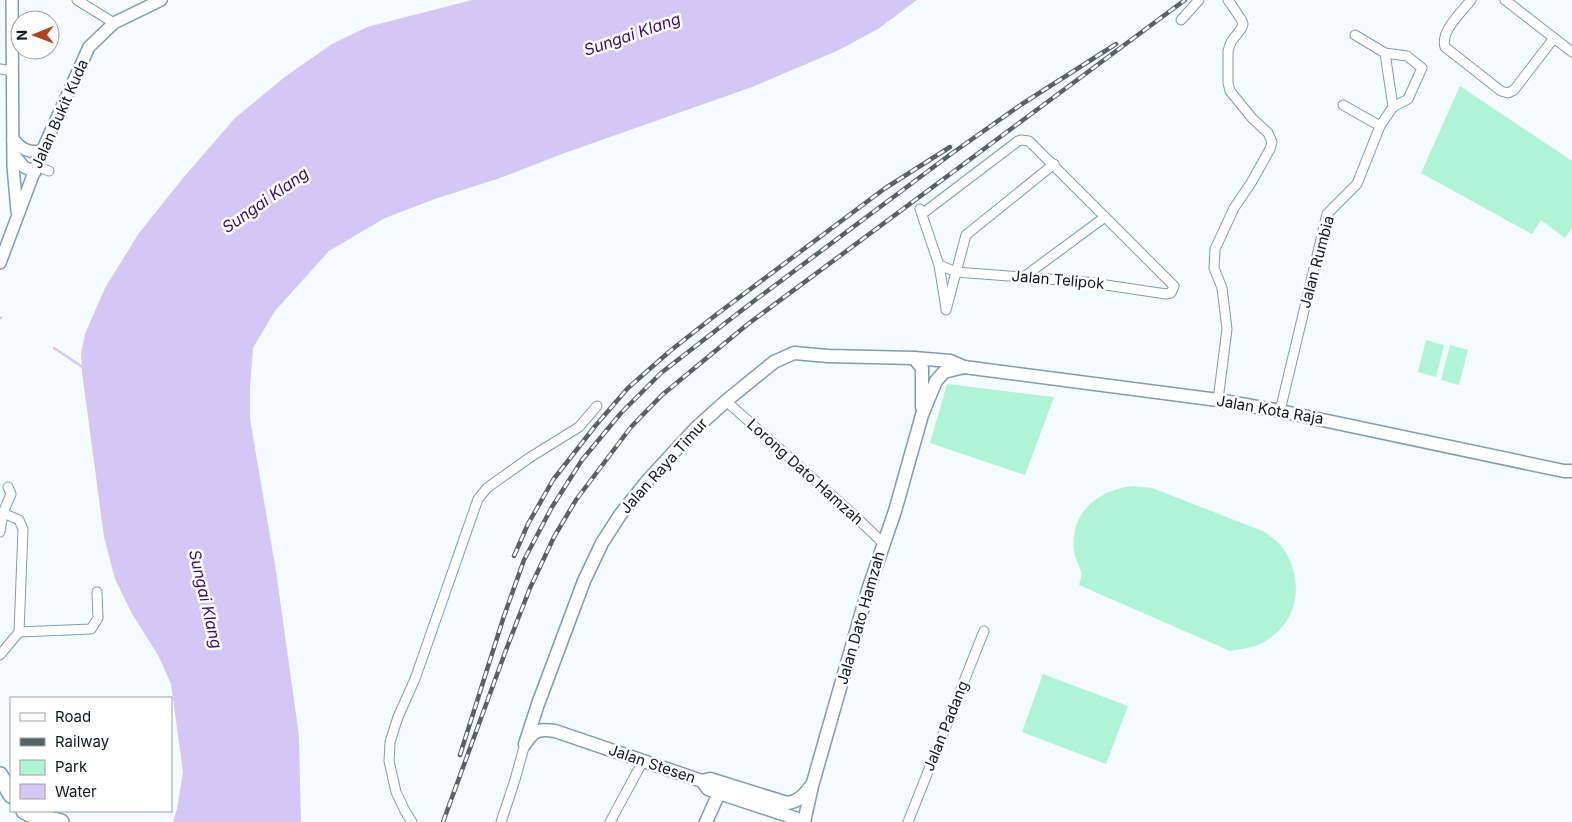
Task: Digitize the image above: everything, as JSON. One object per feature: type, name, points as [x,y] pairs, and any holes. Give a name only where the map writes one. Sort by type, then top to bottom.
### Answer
[{"type":"highway","points":[[0,775],[10,793]]},
{"type":"highway","points":[[26,812],[61,822]]},
{"type":"main road","name":"Jalan Raya Timur","points":[[525,744],[584,581],[602,543],[620,515],[648,480],[696,428],[726,401],[774,362],[794,353],[914,358],[950,362],[964,367]]},
{"type":"main road","points":[[914,358],[922,368],[922,415]]},
{"type":"main road","name":"Jalan Kota Raja","points":[[964,367],[1218,400],[1280,410],[1564,470],[1572,470]]},
{"type":"main road","points":[[922,415],[936,381],[944,372],[964,367]]},
{"type":"main road","name":"Jalan Dato Hamzah","points":[[804,822],[812,786],[922,415]]},
{"type":"main road","name":"Jalan Stesen","points":[[538,704],[539,719],[555,731]]},
{"type":"main road","name":"Jalan Stesen","points":[[525,744],[535,731],[540,729],[555,731],[702,781],[708,788],[719,793],[804,822]]},
{"type":"main road","points":[[702,781],[710,778],[787,803],[793,803],[800,799],[812,786]]},
{"type":"main road","points":[[706,822],[719,793]]},
{"type":"street","points":[[12,0],[6,70],[18,215]]},
{"type":"street","points":[[77,0],[114,23]]},
{"type":"street","name":"Jalan Bukit Kuda","points":[[0,263],[42,151],[89,48],[114,23],[161,0]]},
{"type":"street","points":[[1181,20],[1199,0]]},
{"type":"street","points":[[1218,400],[1227,329],[1220,281],[1214,268],[1215,249],[1234,208],[1251,183],[1272,142],[1268,133],[1230,91],[1228,83],[1228,51],[1231,42],[1242,29],[1242,24],[1241,19],[1228,0]]},
{"type":"street","points":[[1471,0],[1445,33],[1443,40],[1445,46],[1501,92],[1508,93],[1514,90],[1554,38]]},
{"type":"street","points":[[1505,0],[1572,52]]},
{"type":"street","name":"Jalan Rumbia","points":[[1280,410],[1327,214],[1357,184],[1380,126],[1393,107],[1408,99],[1422,68],[1407,56],[1385,53],[1355,35]]},
{"type":"street","points":[[1385,53],[1393,107]]},
{"type":"street","points":[[1343,105],[1380,126]]},
{"type":"street","points":[[13,139],[19,147],[26,151],[33,153],[42,151]]},
{"type":"street","points":[[1025,276],[1105,216],[1054,164],[1029,141],[1021,140],[921,211],[939,265],[946,310],[966,235],[1054,164]]},
{"type":"street","points":[[14,155],[24,167],[49,172]]},
{"type":"street","name":"Jalan Telipok","points":[[939,265],[956,272],[1025,276],[1086,282],[1166,294],[1171,293],[1174,286],[1105,216]]},
{"type":"street","name":"Lorong Dato Hamzah","points":[[726,401],[883,543]]},
{"type":"street","points":[[412,822],[396,792],[389,761],[390,742],[398,717],[415,679],[478,500],[487,488],[529,458],[579,428],[597,406]]},
{"type":"street","points":[[0,532],[2,513],[11,494],[8,487]]},
{"type":"street","points":[[0,655],[19,632],[23,529],[19,520],[2,513]]},
{"type":"street","points":[[19,632],[91,629],[98,618],[97,592]]},
{"type":"street","name":"Jalan Padang","points":[[908,822],[984,631]]},
{"type":"street","points":[[501,822],[525,744]]},
{"type":"street","points":[[610,822],[644,761]]},
{"type":"green space","points":[[1460,86],[1572,161],[1572,228],[1565,238],[1541,220],[1532,234],[1421,173]]},
{"type":"green space","points":[[1426,340],[1444,345],[1436,377],[1418,372]]},
{"type":"green space","points":[[1450,345],[1468,350],[1459,385],[1441,380]]},
{"type":"green space","points":[[947,384],[1054,397],[1025,475],[930,443]]},
{"type":"green space","points":[[1133,486],[1152,488],[1265,532],[1280,544],[1288,557],[1296,584],[1292,610],[1286,622],[1276,633],[1256,646],[1230,651],[1079,585],[1082,574],[1075,556],[1074,541],[1075,528],[1080,517],[1096,499],[1120,488]]},
{"type":"green space","points":[[1043,674],[1128,706],[1106,764],[1022,732]]},
{"type":"water","name":"Sungai Klang","points":[[472,0],[917,0],[878,29],[837,51],[752,87],[385,218],[329,251],[275,311],[253,348],[250,389],[250,419],[276,571],[299,736],[301,822],[173,822],[183,772],[171,684],[158,655],[132,614],[115,579],[104,537],[82,372],[81,354],[85,334],[105,288],[139,233],[235,118],[286,76],[332,44],[367,27]]},
{"type":"waterway","points":[[54,348],[84,368]]},
{"type":"railway","points":[[443,822],[530,588],[554,537],[576,500],[631,427],[662,395],[748,324],[1185,0]]},
{"type":"railway","points":[[460,755],[504,616],[524,560],[552,507],[582,460],[621,413],[661,373],[951,154],[1022,104],[1116,44]]},
{"type":"railway","points":[[514,556],[528,524],[553,480],[628,388],[670,351],[717,314],[884,189],[950,147]]}]
